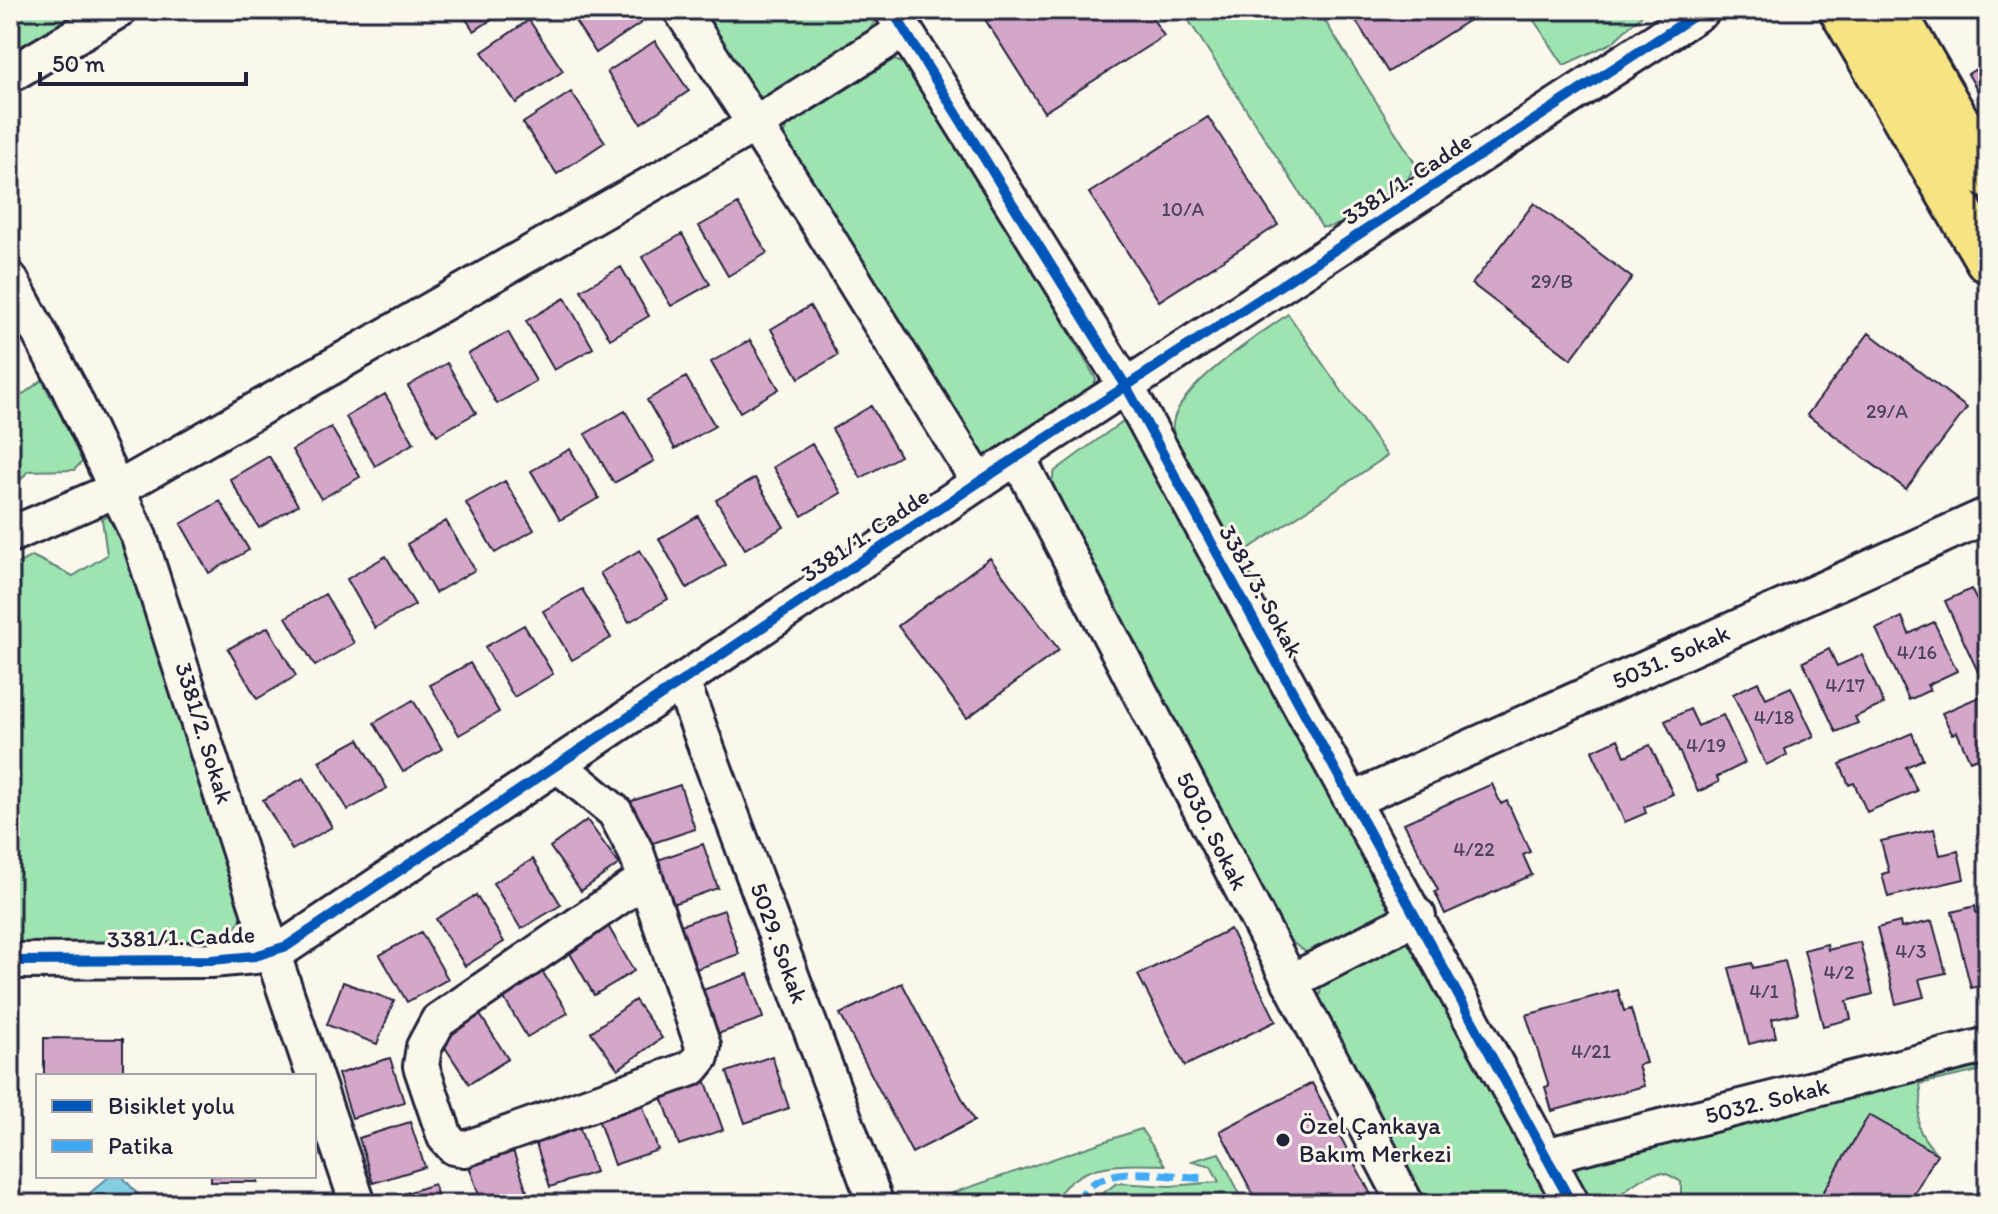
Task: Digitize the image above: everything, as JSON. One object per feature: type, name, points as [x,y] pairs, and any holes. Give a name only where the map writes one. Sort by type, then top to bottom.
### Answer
[{"type":"main road","points":[[1842,10],[1986,254]]},
{"type":"main road","points":[[1892,10],[1988,175]]},
{"type":"street","points":[[10,75],[119,10]]},
{"type":"street","points":[[681,10],[756,124],[979,482]]},
{"type":"street","name":"3381/1. Cadde","points":[[10,961],[211,960],[272,952],[303,937],[979,482],[1703,10]]},
{"type":"street","points":[[10,535],[118,489],[756,124],[898,20]]},
{"type":"street","name":"3381/3. Sokak","points":[[898,20],[1126,386],[1418,916],[1572,1204]]},
{"type":"street","name":"3381/2. Sokak","points":[[10,279],[118,489],[139,537],[314,1074]]},
{"type":"street","name":"5030. Sokak","points":[[1018,458],[1406,1204]]},
{"type":"street","name":"5031. Sokak","points":[[1353,800],[1988,515]]},
{"type":"street","name":"5029. Sokak","points":[[682,682],[876,1204]]},
{"type":"street","points":[[558,765],[615,812],[645,879],[703,1046],[701,1057],[692,1068],[465,1149],[454,1147],[445,1137],[421,1066],[424,1047],[438,1021],[645,879]]},
{"type":"street","points":[[1290,982],[1418,916]]},
{"type":"street","name":"5032. Sokak","points":[[1545,1156],[1988,1045]]},
{"type":"street","name":"3381/2. Sokak","points":[[316,1081],[358,1204]]},
{"type":"green space","points":[[10,10],[89,10],[10,58]]},
{"type":"green space","points":[[697,10],[876,10],[878,15],[870,30],[789,86],[763,97],[751,94]]},
{"type":"green space","points":[[1182,10],[1318,10],[1415,163],[1407,181],[1366,211],[1341,223],[1322,227]]},
{"type":"green space","points":[[1527,10],[1647,10],[1612,43],[1564,65]]},
{"type":"green space","points":[[895,60],[917,70],[932,93],[1096,379],[1093,387],[996,456],[988,458],[980,452],[786,150],[782,136],[790,122],[873,61]]},
{"type":"green space","points":[[1288,314],[1387,456],[1244,552],[1232,554],[1182,458],[1173,430],[1175,415],[1200,382]]},
{"type":"green space","points":[[42,380],[84,460],[74,470],[28,471],[10,493],[10,404]]},
{"type":"green space","points":[[1123,421],[1131,421],[1394,903],[1391,913],[1310,955],[1286,938],[1056,496],[1052,480],[1055,471]]},
{"type":"green space","points":[[117,512],[244,914],[231,934],[210,942],[10,943],[10,568],[32,556],[73,576],[107,555],[102,519]]},
{"type":"green space","points":[[1409,933],[1561,1204],[1425,1204],[1319,999],[1322,983]]},
{"type":"green space","points":[[1988,1054],[1988,1069],[1920,1084],[1919,1125],[1921,1133],[1937,1154],[1869,1115],[1820,1198],[1829,1204],[1692,1204],[1681,1197],[1681,1182],[1670,1175],[1657,1173],[1642,1179],[1612,1204],[1589,1204],[1575,1166]]},
{"type":"green space","points":[[1141,1129],[1165,1165],[1116,1165],[1087,1172],[1074,1179],[1052,1204],[920,1204]]},
{"type":"green space","points":[[1219,1153],[1245,1204],[1088,1204],[1117,1183],[1170,1186],[1219,1182],[1211,1166],[1192,1161]]},
{"type":"water","points":[[108,1178],[124,1178],[139,1196],[130,1204],[77,1204]]},
{"type":"building","points":[[460,10],[506,10],[474,31]]},
{"type":"building","points":[[568,10],[637,10],[644,21],[596,53]]},
{"type":"building","points":[[979,10],[1147,10],[1164,36],[1044,112]]},
{"type":"building","points":[[1349,10],[1485,10],[1388,72]]},
{"type":"building","points":[[1988,10],[1988,39],[1972,11]]},
{"type":"building","points":[[529,20],[563,71],[516,103],[482,52]]},
{"type":"building","points":[[655,41],[689,91],[641,123],[607,72]]},
{"type":"building","points":[[1976,69],[1988,91],[1981,96],[1968,74]]},
{"type":"building","points":[[571,92],[605,142],[557,174],[523,123]]},
{"type":"building","points":[[1208,117],[1278,225],[1159,301],[1089,193]]},
{"type":"building","points":[[1534,203],[1632,278],[1571,359],[1472,284]]},
{"type":"building","points":[[738,204],[767,253],[728,276],[699,226]]},
{"type":"building","points":[[682,234],[710,284],[671,306],[642,257]]},
{"type":"building","points":[[621,267],[649,316],[610,339],[581,290]]},
{"type":"building","points":[[565,298],[593,348],[554,370],[526,321]]},
{"type":"building","points":[[810,306],[838,355],[799,378],[771,329]]},
{"type":"building","points":[[508,332],[536,381],[497,404],[468,354]]},
{"type":"building","points":[[1869,333],[1967,408],[1906,489],[1807,415]]},
{"type":"building","points":[[750,340],[779,389],[740,412],[711,362]]},
{"type":"building","points":[[447,363],[476,413],[437,435],[408,386]]},
{"type":"building","points":[[686,377],[715,426],[675,449],[647,400]]},
{"type":"building","points":[[385,394],[414,443],[375,466],[346,417]]},
{"type":"building","points":[[871,406],[900,456],[861,478],[832,429]]},
{"type":"building","points":[[625,411],[654,461],[614,483],[585,434]]},
{"type":"building","points":[[331,427],[360,477],[321,499],[292,450]]},
{"type":"building","points":[[812,444],[841,493],[802,516],[773,467]]},
{"type":"building","points":[[570,449],[599,498],[560,520],[531,471]]},
{"type":"building","points":[[269,456],[298,505],[259,528],[230,479]]},
{"type":"building","points":[[755,478],[784,527],[745,549],[716,500]]},
{"type":"building","points":[[505,481],[534,530],[495,553],[466,503]]},
{"type":"building","points":[[220,501],[249,550],[209,573],[181,524]]},
{"type":"building","points":[[698,516],[726,565],[687,588],[659,539]]},
{"type":"building","points":[[446,521],[475,570],[435,593],[407,544]]},
{"type":"building","points":[[640,550],[668,599],[629,622],[600,573]]},
{"type":"building","points":[[386,556],[415,605],[375,628],[347,579]]},
{"type":"building","points":[[990,558],[1059,650],[967,718],[898,626]]},
{"type":"building","points":[[582,589],[611,638],[572,660],[543,611]]},
{"type":"building","points":[[1971,589],[1979,605],[1988,601],[1988,667],[1978,672],[1945,601]]},
{"type":"building","points":[[325,594],[354,643],[315,666],[286,617]]},
{"type":"building","points":[[1902,617],[1909,634],[1934,622],[1957,671],[1927,685],[1930,690],[1909,700],[1876,629]]},
{"type":"building","points":[[524,625],[553,674],[514,697],[485,647]]},
{"type":"building","points":[[268,627],[296,676],[257,699],[228,649]]},
{"type":"building","points":[[1829,649],[1837,666],[1862,655],[1884,704],[1855,717],[1858,723],[1836,732],[1803,662]]},
{"type":"building","points":[[470,663],[499,712],[459,735],[430,685]]},
{"type":"building","points":[[1758,682],[1766,698],[1791,687],[1814,736],[1785,749],[1787,755],[1766,765],[1733,694]]},
{"type":"building","points":[[1988,693],[1988,754],[1970,761],[1957,732],[1952,734],[1942,713]]},
{"type":"building","points":[[413,700],[442,749],[403,772],[374,723]]},
{"type":"building","points":[[1690,709],[1698,726],[1723,715],[1745,763],[1717,777],[1719,782],[1698,792],[1665,721]]},
{"type":"building","points":[[1912,733],[1923,759],[1906,767],[1917,791],[1867,812],[1854,783],[1849,785],[1840,764]]},
{"type":"building","points":[[359,739],[387,788],[348,810],[319,761]]},
{"type":"building","points":[[1618,739],[1625,756],[1650,745],[1673,794],[1644,807],[1646,813],[1625,822],[1592,751]]},
{"type":"building","points":[[303,778],[332,827],[292,850],[263,800]]},
{"type":"building","points":[[1492,784],[1501,804],[1507,801],[1530,852],[1523,855],[1532,875],[1445,914],[1435,892],[1438,890],[1404,823]]},
{"type":"building","points":[[680,785],[695,829],[644,846],[629,802]]},
{"type":"building","points":[[587,820],[619,864],[581,891],[550,847]]},
{"type":"building","points":[[1934,829],[1940,855],[1958,851],[1964,879],[1888,897],[1882,874],[1889,872],[1881,841]]},
{"type":"building","points":[[703,844],[718,888],[667,906],[652,862]]},
{"type":"building","points":[[533,859],[561,905],[521,929],[493,883]]},
{"type":"building","points":[[476,895],[504,942],[465,966],[436,919]]},
{"type":"building","points":[[1975,906],[1976,913],[1988,910],[1988,984],[1971,988],[1952,912]]},
{"type":"building","points":[[724,910],[739,954],[688,972],[672,928]]},
{"type":"building","points":[[1932,921],[1946,973],[1919,979],[1924,997],[1896,1004],[1877,928],[1900,922],[1901,928]]},
{"type":"building","points":[[607,924],[634,971],[594,995],[567,948]]},
{"type":"building","points":[[1230,929],[1276,1021],[1185,1066],[1138,975]]},
{"type":"building","points":[[421,932],[448,979],[407,1002],[380,955]]},
{"type":"building","points":[[1860,942],[1873,994],[1847,1001],[1851,1019],[1823,1026],[1804,950],[1827,944],[1828,950]]},
{"type":"building","points":[[1785,961],[1798,1013],[1772,1019],[1776,1037],[1749,1044],[1729,968],[1752,963],[1753,968]]},
{"type":"building","points":[[539,966],[568,1013],[527,1037],[499,990]]},
{"type":"building","points":[[748,974],[763,1018],[712,1036],[697,992]]},
{"type":"building","points":[[343,982],[394,1001],[377,1044],[327,1025]]},
{"type":"building","points":[[902,983],[974,1121],[912,1153],[840,1014]]},
{"type":"building","points":[[1618,990],[1624,1011],[1631,1009],[1646,1063],[1638,1065],[1644,1086],[1552,1111],[1545,1087],[1549,1086],[1526,1015]]},
{"type":"building","points":[[635,1000],[662,1038],[618,1069],[591,1032]]},
{"type":"building","points":[[479,1013],[508,1059],[469,1084],[439,1038]]},
{"type":"building","points":[[44,1038],[123,1039],[123,1074],[44,1074]]},
{"type":"building","points":[[772,1056],[789,1108],[745,1123],[727,1072]]},
{"type":"building","points":[[390,1058],[404,1102],[352,1118],[338,1074]]},
{"type":"building","points":[[705,1079],[723,1130],[679,1145],[661,1094]]},
{"type":"building","name":"Özel Çankaya Bakım Merkezi","points":[[1312,1083],[1376,1204],[1258,1204],[1220,1131]]},
{"type":"building","points":[[640,1098],[658,1150],[614,1165],[596,1113]]},
{"type":"building","points":[[1869,1115],[1937,1154],[1908,1204],[1829,1204],[1820,1198]]},
{"type":"building","points":[[577,1120],[595,1172],[550,1187],[533,1135]]},
{"type":"building","points":[[410,1122],[425,1167],[373,1183],[359,1138]]},
{"type":"building","points":[[511,1145],[529,1197],[507,1204],[482,1204],[467,1160]]},
{"type":"building","points":[[211,1178],[258,1178],[258,1182],[211,1182]]},
{"type":"building","points":[[434,1184],[440,1204],[383,1204],[382,1201]]},
{"type":"marked path","points":[[1076,1204],[1086,1190],[1099,1180],[1115,1175],[1132,1173],[1203,1178]]},
{"type":"cycle path","points":[[892,10],[1126,386],[1572,1204]]},
{"type":"cycle path","points":[[10,961],[211,960],[255,956],[287,946],[979,482],[1703,10]]},
{"type":"place","name":"Özel Çankaya Bakım Merkezi","points":[[1283,1140]]}]
